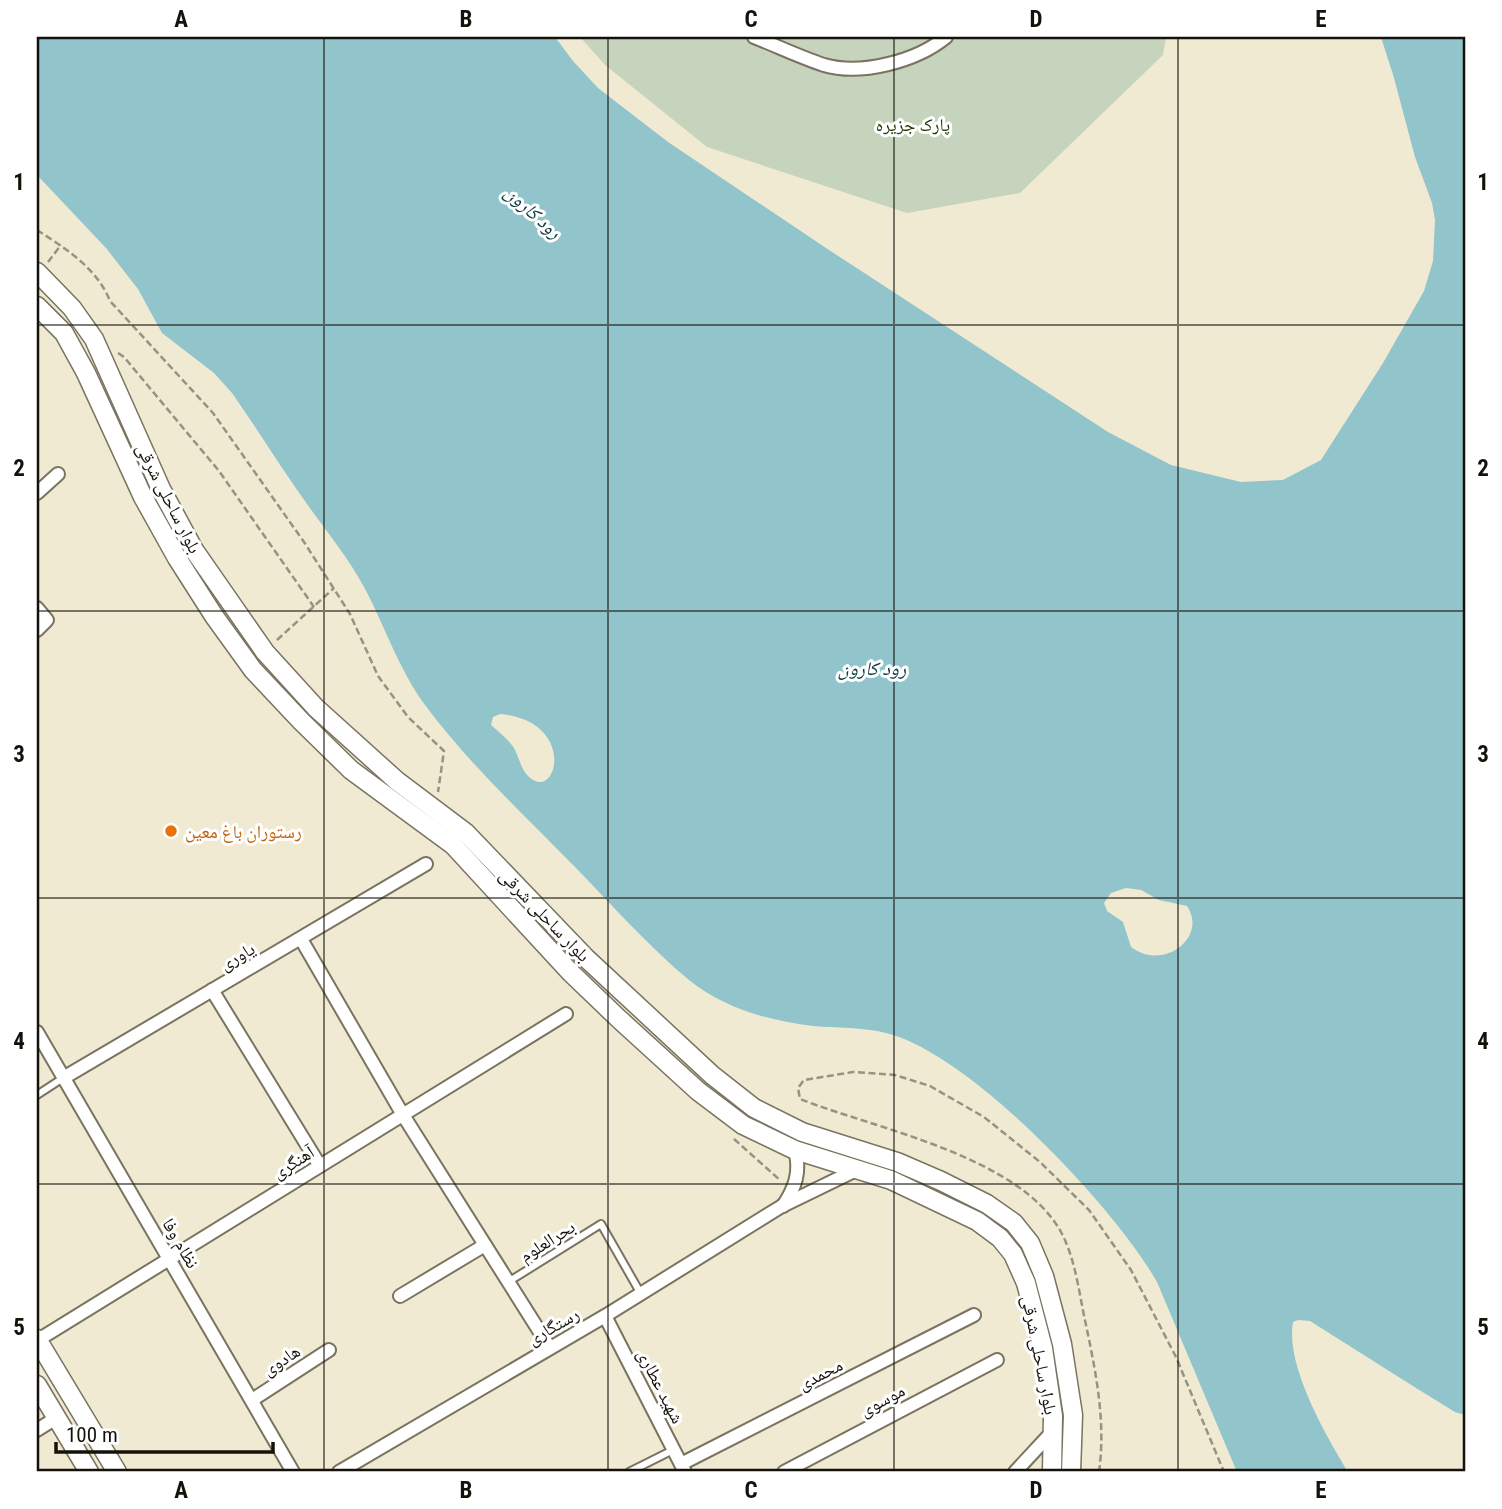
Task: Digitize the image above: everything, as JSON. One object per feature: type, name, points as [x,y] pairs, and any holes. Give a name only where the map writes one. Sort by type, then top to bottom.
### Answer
[{"type":"main road","name":"بلوار ساحلی شرقی","points":[[38,273],[72,308],[94,339],[161,489],[232,608],[265,652],[316,708],[364,753],[466,833],[586,958],[712,1075],[754,1108],[802,1132],[897,1162],[941,1181],[987,1204],[1014,1223],[1030,1243],[1044,1276],[1062,1344],[1073,1415],[1071,1472]]},
{"type":"main road","name":"بلوار ساحلی شرقی","points":[[41,312],[64,333],[86,373],[143,497],[214,616],[253,670],[351,770],[453,845],[570,972],[698,1091],[743,1125],[795,1150],[891,1180],[977,1222],[1000,1238],[1013,1254],[1026,1283],[1042,1348],[1053,1416],[1052,1472]]},
{"type":"main road","points":[[442,836],[453,822]]},
{"type":"main road","points":[[37,1339],[117,1472]]},
{"type":"main road","points":[[37,1385],[89,1472]]},
{"type":"street","points":[[754,37],[826,66],[847,68],[911,58],[946,37]]},
{"type":"street","points":[[37,494],[58,474]]},
{"type":"street","points":[[37,608],[47,620],[37,630]]},
{"type":"street","name":"یاوری","points":[[65,1077],[426,864]]},
{"type":"street","points":[[301,939],[404,1115],[550,1348]]},
{"type":"street","points":[[212,990],[320,1166]]},
{"type":"street","name":"آهنگری","points":[[37,1339],[566,1014]]},
{"type":"street","name":"نظام وفا","points":[[37,1032],[293,1472]]},
{"type":"street","points":[[782,1206],[792,1192],[797,1175],[795,1150]]},
{"type":"street","name":"رستگاری","points":[[339,1472],[605,1316],[782,1206],[858,1169]]},
{"type":"street","points":[[400,1296],[485,1245]]},
{"type":"street","name":"محمدی","points":[[683,1468],[974,1315]]},
{"type":"street","name":"شهید عطاری","points":[[605,1316],[683,1468]]},
{"type":"street","name":"هادوی","points":[[252,1400],[330,1350]]},
{"type":"street","name":"موسوی","points":[[784,1472],[997,1360]]},
{"type":"street","points":[[37,1430],[56,1418]]},
{"type":"street","points":[[1014,1472],[1053,1431]]},
{"type":"lane","points":[[37,1095],[65,1077]]},
{"type":"lane","name":"بحرالعلوم","points":[[508,1282],[601,1224],[641,1294]]},
{"type":"lane","points":[[629,1472],[673,1450]]},
{"type":"path","points":[[37,230],[89,268],[110,301],[213,413],[334,589],[350,614],[378,676],[408,718],[444,751],[435,809]]},
{"type":"path","points":[[38,273],[61,245]]},
{"type":"path","points":[[94,339],[124,357],[210,460],[314,607]]},
{"type":"path","points":[[265,652],[334,589]]},
{"type":"green space","name":"پارک جزیره","points":[[580,37],[1166,37],[1163,55],[1020,193],[907,213],[707,147],[605,65]]},
{"type":"water","name":"رود کارون","points":[[37,37],[555,37],[598,88],[668,142],[1108,432],[1171,465],[1241,482],[1283,480],[1321,460],[1383,363],[1424,291],[1433,261],[1435,220],[1432,203],[1415,157],[1381,37],[1465,37],[1465,1415],[1455,1412],[1310,1321],[1298,1320],[1293,1322],[1292,1339],[1301,1379],[1319,1420],[1348,1472],[1237,1472],[1157,1282],[1137,1251],[1075,1176],[998,1101],[958,1070],[920,1046],[877,1031],[797,1024],[748,1012],[702,990],[659,953],[497,789],[442,727],[415,691],[351,565],[232,393],[214,373],[162,333],[138,289],[106,248],[37,175]],"holes":[[[500,714],[525,720],[541,730],[551,744],[554,758],[553,770],[547,779],[539,782],[526,774],[514,748],[491,725],[493,717]],[[1126,888],[1141,890],[1159,900],[1187,906],[1192,918],[1192,929],[1179,948],[1157,956],[1144,954],[1131,947],[1123,922],[1107,911],[1104,903],[1111,893]]]},
{"type":"place","name":"رستوران باغ معین","points":[[171,831]]}]
